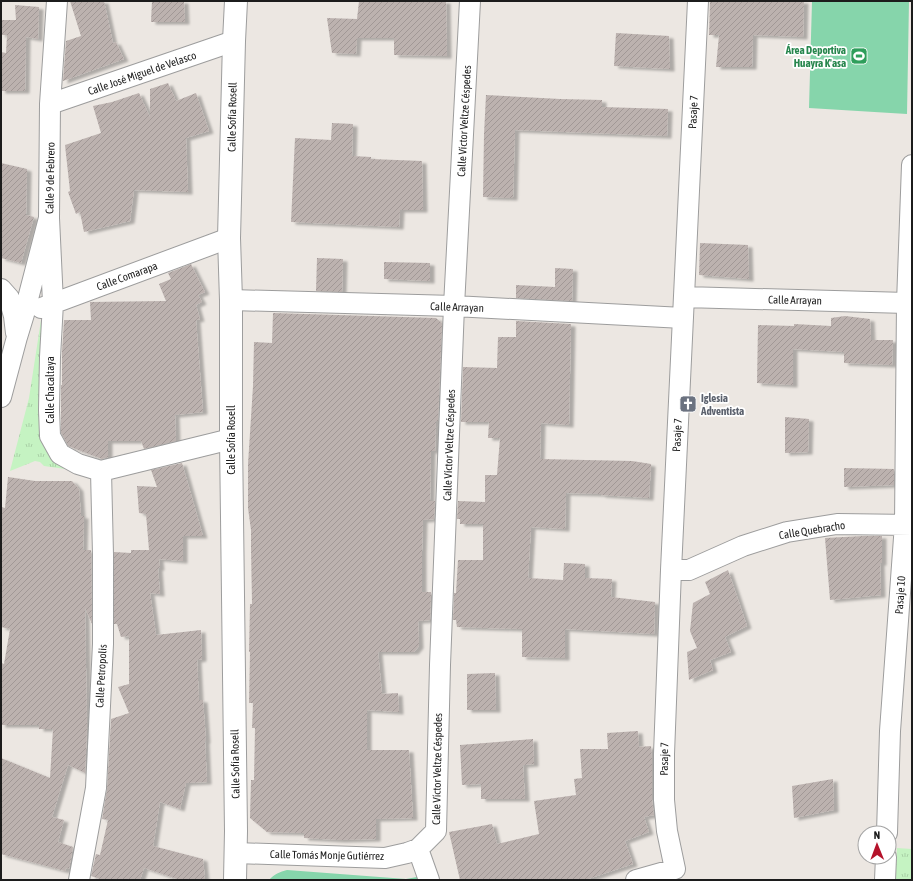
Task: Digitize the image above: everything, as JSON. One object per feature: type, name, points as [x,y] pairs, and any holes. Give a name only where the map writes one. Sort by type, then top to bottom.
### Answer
[{"type":"street","name":"Calle 9 de Febrero","points":[[1,397],[49,218],[50,104],[57,1]]},
{"type":"street","name":"Calle Sofía Rosell","points":[[235,880],[231,300],[229,238],[236,1]]},
{"type":"street","name":"Calle Víctor Veltze Céspedes","points":[[418,849],[436,831],[440,665],[454,306],[470,1]]},
{"type":"street","name":"Pasaje 7","points":[[636,880],[674,869],[666,831],[664,754],[671,570],[698,1]]},
{"type":"street","name":"Calle José Miguel de Velasco","points":[[50,104],[234,41]]},
{"type":"street","name":"Pasaje 10","points":[[887,825],[890,731],[908,524],[907,303],[912,165]]},
{"type":"street","name":"Calle Chacaltaya","points":[[49,218],[53,303],[50,357],[50,436],[60,454],[78,464],[101,471]]},
{"type":"street","name":"Calle Comarapa","points":[[24,314],[229,238]]},
{"type":"street","points":[[1,289],[9,298],[14,316],[17,337]]},
{"type":"street","name":"Calle Arrayan","points":[[684,297],[907,303]]},
{"type":"street","name":"Calle Arrayan","points":[[231,300],[454,306],[683,318]]},
{"type":"street","points":[[101,471],[231,439]]},
{"type":"street","name":"Calle Petropolis","points":[[79,880],[96,788],[103,644],[101,471]]},
{"type":"street","name":"Calle Quebracho","points":[[671,570],[689,570],[743,546],[787,532],[838,524],[908,524]]},
{"type":"street","points":[[418,849],[429,880]]},
{"type":"street","name":"Calle Tomás Monje Gutiérrez","points":[[236,853],[385,858],[418,849]]},
{"type":"street","points":[[885,880],[886,865]]},
{"type":"green space","name":"Área Deportiva Huayra K'asa","points":[[812,1],[909,1],[907,114],[809,108]]},
{"type":"green space","points":[[41,320],[43,344],[39,418],[41,433],[72,470],[44,466],[40,462],[35,461],[10,471],[29,398]]},
{"type":"green space","points":[[897,848],[912,849],[912,880],[895,880]]},
{"type":"green space","points":[[287,870],[406,879],[417,877],[418,880],[269,880],[273,876]]},
{"type":"building","points":[[70,1],[104,1],[113,43],[116,42],[124,59],[63,81],[66,41],[81,36]]},
{"type":"building","points":[[152,1],[184,1],[185,22],[151,22]]},
{"type":"building","points":[[359,1],[446,1],[447,56],[394,55],[394,38],[357,38],[356,54],[332,53],[327,18],[357,19]]},
{"type":"building","points":[[710,1],[804,1],[803,37],[753,35],[752,67],[716,67],[719,35],[709,35]]},
{"type":"building","points":[[15,5],[39,7],[38,39],[26,37],[25,91],[1,91],[1,52],[6,53],[7,35],[1,35],[1,20],[16,20]]},
{"type":"building","points":[[616,33],[669,36],[670,69],[614,66]]},
{"type":"building","points":[[168,83],[176,101],[196,93],[209,131],[186,138],[188,192],[134,190],[130,221],[84,232],[80,212],[76,214],[68,192],[70,191],[65,145],[101,133],[93,106],[112,102],[139,93],[150,117],[150,89]]},
{"type":"building","points":[[486,95],[602,100],[602,107],[668,109],[667,136],[515,130],[513,198],[483,197]]},
{"type":"building","points":[[332,123],[353,124],[352,156],[371,157],[371,159],[422,161],[423,210],[400,210],[399,227],[291,222],[295,138],[331,140]]},
{"type":"building","points":[[1,163],[27,169],[26,215],[34,217],[21,263],[1,258]]},
{"type":"building","points":[[700,243],[748,245],[749,279],[699,275]]},
{"type":"building","points":[[317,258],[343,259],[342,292],[316,291]]},
{"type":"building","points":[[384,262],[430,263],[430,281],[384,279]]},
{"type":"building","points":[[191,264],[205,292],[198,295],[202,302],[196,305],[200,319],[196,320],[203,412],[175,415],[176,441],[144,449],[141,441],[108,441],[108,457],[102,459],[68,446],[61,433],[61,385],[64,320],[91,320],[90,302],[166,301],[159,284],[171,279],[168,273]]},
{"type":"building","points":[[555,268],[573,269],[572,301],[516,298],[516,285],[555,287]]},
{"type":"building","points":[[273,313],[436,318],[442,323],[438,421],[436,421],[435,451],[431,451],[430,501],[435,501],[434,519],[423,520],[422,592],[431,592],[430,620],[418,621],[419,646],[414,652],[378,652],[382,694],[398,693],[399,712],[367,710],[367,750],[409,750],[413,818],[376,819],[376,839],[341,840],[304,838],[304,833],[267,832],[250,818],[251,780],[254,780],[255,728],[252,728],[253,703],[249,703],[250,604],[252,604],[251,530],[248,508],[248,464],[254,342],[272,343]]},
{"type":"building","points":[[845,316],[870,319],[871,340],[893,340],[892,365],[844,363],[844,352],[793,349],[793,385],[757,383],[758,325],[794,326],[794,324],[831,326],[831,318]]},
{"type":"building","points":[[516,321],[571,324],[569,425],[541,423],[540,459],[632,461],[651,464],[649,498],[566,493],[565,529],[531,527],[528,578],[563,580],[564,563],[585,564],[585,578],[612,579],[611,597],[655,602],[654,634],[565,629],[565,658],[522,657],[522,629],[457,627],[456,620],[453,620],[454,593],[456,593],[458,560],[483,560],[483,524],[460,524],[460,519],[457,519],[458,501],[485,502],[485,475],[497,475],[500,438],[488,438],[489,422],[461,422],[463,367],[497,368],[498,337],[516,337]]},
{"type":"building","points":[[785,417],[809,419],[808,452],[785,453]]},
{"type":"building","points":[[182,463],[203,536],[183,536],[183,561],[159,559],[160,568],[158,568],[160,594],[150,593],[156,635],[201,630],[202,659],[197,660],[199,700],[203,700],[207,782],[186,783],[180,809],[160,802],[153,846],[203,859],[205,880],[180,880],[144,868],[140,880],[103,880],[91,876],[96,854],[100,855],[108,820],[102,819],[107,789],[111,719],[129,713],[118,687],[129,684],[129,636],[121,637],[117,624],[114,624],[114,552],[131,553],[131,550],[149,550],[146,514],[139,513],[137,486],[157,487],[151,470]]},
{"type":"building","points":[[844,468],[894,469],[894,485],[844,487]]},
{"type":"building","points":[[8,477],[35,481],[72,481],[79,489],[81,516],[84,516],[83,550],[91,550],[92,624],[85,608],[87,727],[85,773],[68,765],[52,817],[64,820],[58,842],[73,847],[69,869],[66,868],[65,871],[1,854],[1,758],[50,778],[53,729],[39,729],[39,725],[1,725],[1,663],[4,664],[10,629],[1,627],[1,507],[5,508]]},
{"type":"building","points":[[882,536],[882,563],[880,563],[881,595],[830,600],[825,538]]},
{"type":"building","points":[[728,570],[747,626],[725,637],[731,652],[710,660],[713,670],[689,680],[687,652],[697,648],[690,631],[693,603],[710,594],[705,582]]},
{"type":"building","points":[[495,673],[496,710],[467,710],[467,674]]},
{"type":"building","points":[[638,731],[639,747],[651,746],[652,800],[654,815],[644,817],[649,832],[625,841],[633,864],[585,880],[460,880],[449,832],[492,824],[497,844],[539,834],[534,801],[576,795],[574,779],[582,778],[580,749],[608,749],[607,733]]},
{"type":"building","points":[[533,739],[534,764],[523,765],[525,799],[481,799],[481,784],[462,785],[460,745]]},
{"type":"building","points":[[833,779],[834,810],[794,818],[792,786]]},
{"type":"place","name":"Área Deportiva Huayra K'asa","points":[[859,56]]},
{"type":"place","name":"Iglesia Adventista","points":[[688,404]]}]
